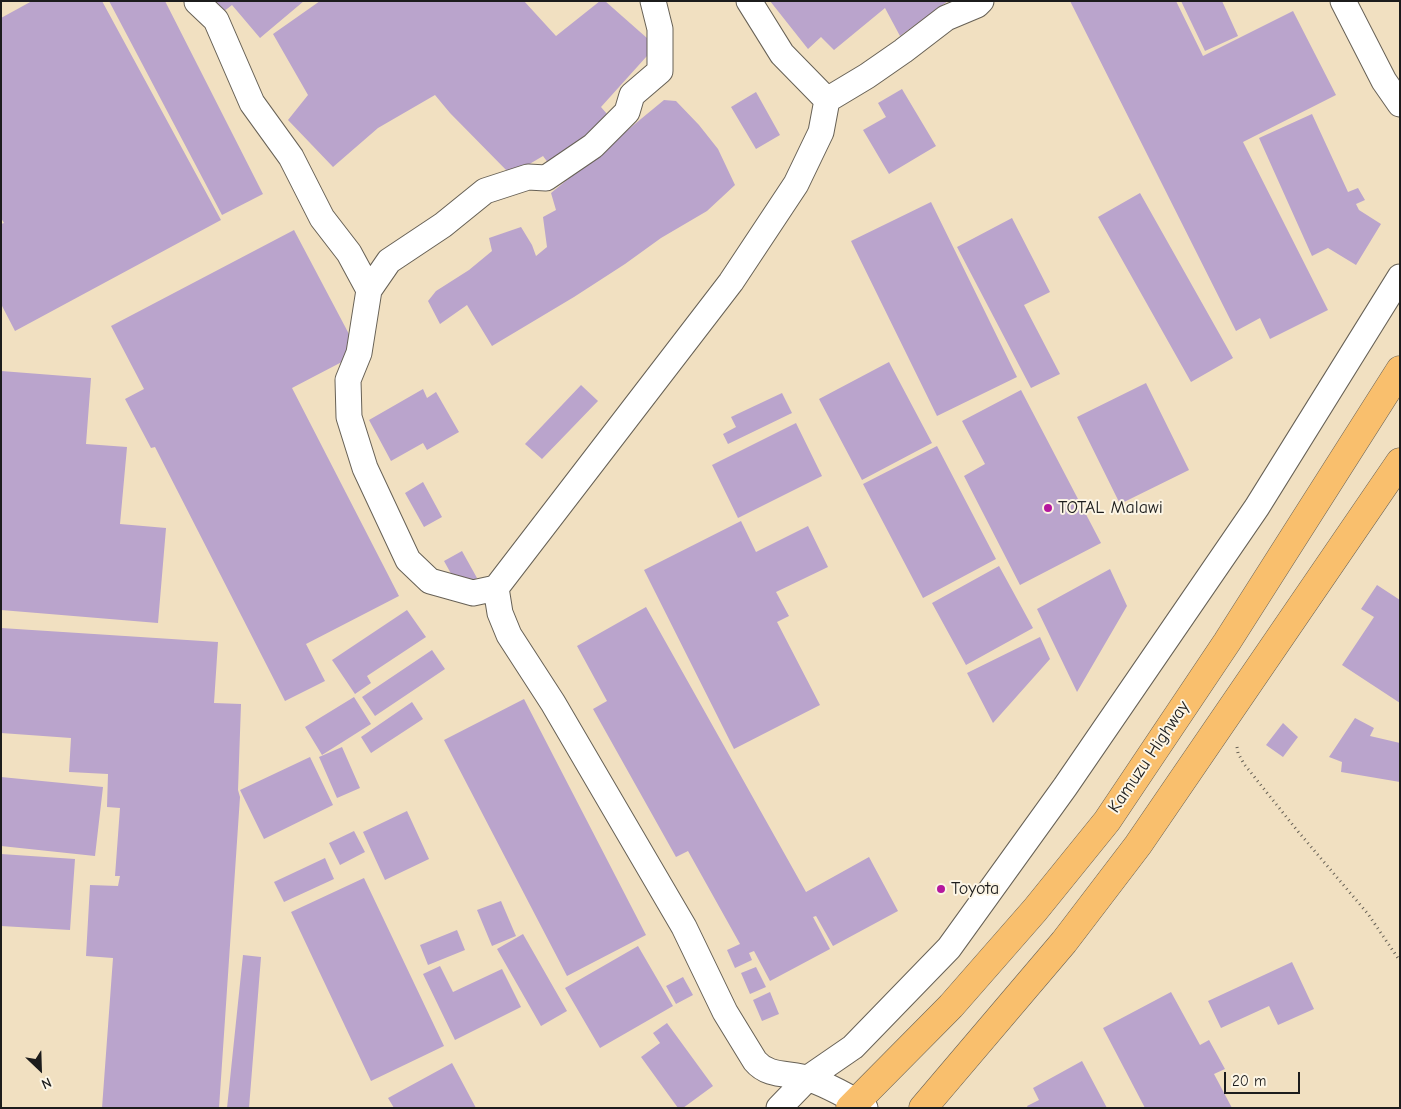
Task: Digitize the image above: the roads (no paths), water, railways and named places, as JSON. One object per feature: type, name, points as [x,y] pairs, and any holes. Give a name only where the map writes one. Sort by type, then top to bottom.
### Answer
[{"type":"highway","name":"Kamuzu Highway","points":[[857,1106],[951,1006],[1035,910],[1107,821],[1227,642],[1400,370]]},
{"type":"highway","points":[[923,1108],[1064,942],[1138,845],[1400,462]]},
{"type":"street","points":[[653,1],[660,29],[660,71],[632,95],[626,112],[620,119],[593,146],[546,178],[528,177],[485,191],[443,225],[389,261],[369,290],[359,353],[348,380],[349,417],[365,468],[408,560],[430,581],[473,593],[496,588],[731,282],[796,184],[820,132],[828,100],[868,76],[946,18],[977,5],[981,1]]},
{"type":"street","points":[[749,1],[782,54],[828,100]]},
{"type":"street","points":[[1343,1],[1384,81],[1400,104]]},
{"type":"street","points":[[197,2],[216,20],[252,103],[291,157],[322,218],[349,253],[369,290]]},
{"type":"street","points":[[779,1108],[808,1078],[853,1047],[949,948],[1065,787],[1257,507],[1400,277]]},
{"type":"street","points":[[496,588],[500,613],[509,635],[553,703],[684,927],[725,1012],[760,1067],[768,1071],[808,1078],[857,1106]]},
{"type":"place","name":"TOTAL Malawi","points":[[1048,508]]},
{"type":"place","name":"Toyota","points":[[941,889]]}]
